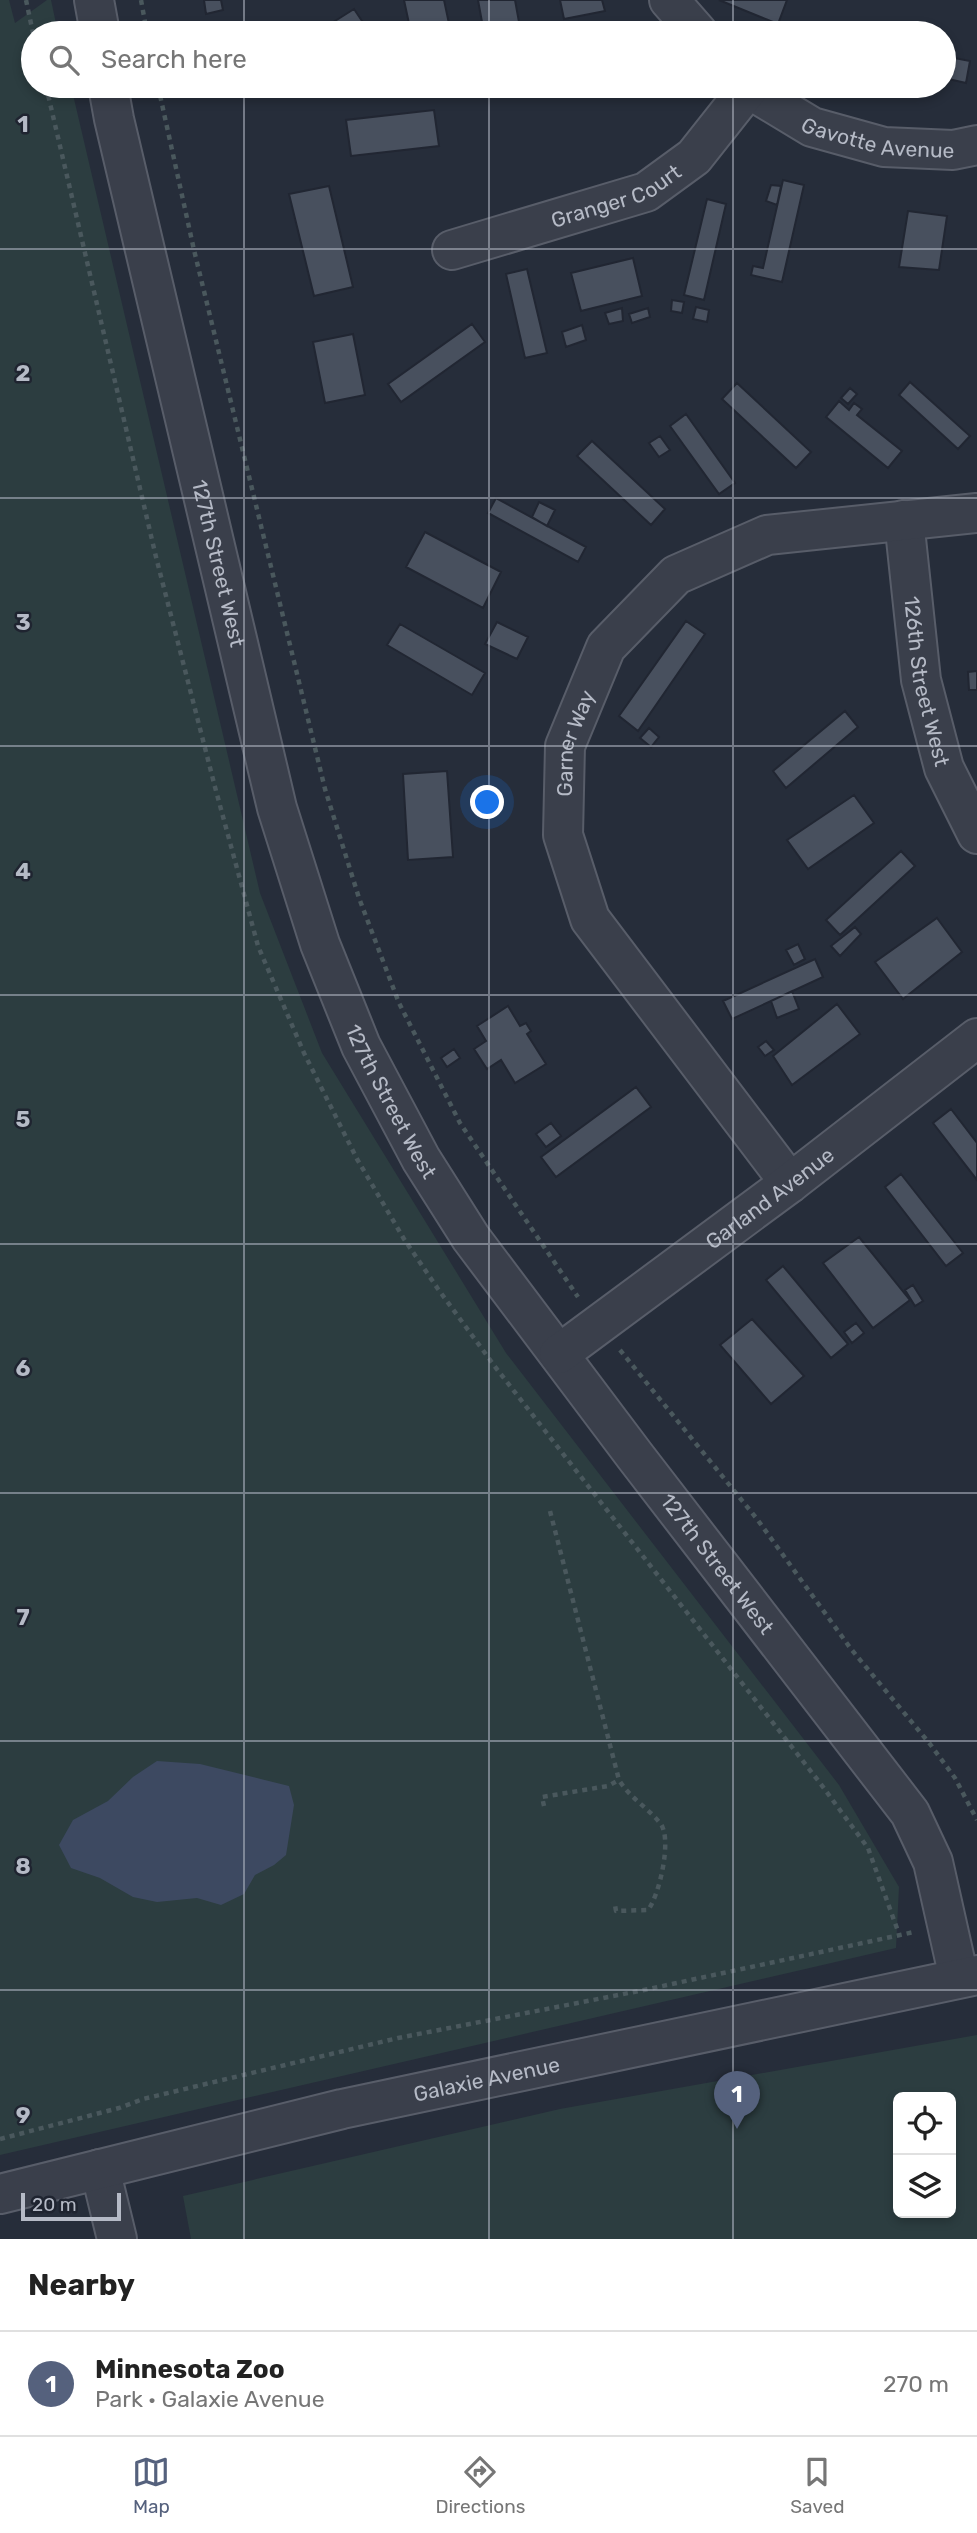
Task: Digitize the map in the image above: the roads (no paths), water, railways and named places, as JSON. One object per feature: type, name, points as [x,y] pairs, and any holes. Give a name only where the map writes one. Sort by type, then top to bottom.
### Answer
[{"type":"street","points":[[94,0],[98,21]]},
{"type":"street","points":[[669,0],[687,21]]},
{"type":"street","name":"127th Street West","points":[[110,98],[277,808],[320,944],[361,1046],[421,1159],[471,1238],[910,1813],[933,1862],[968,1977]]},
{"type":"street","name":"Granger Court","points":[[452,250],[646,192],[694,156],[738,98]]},
{"type":"street","name":"Gavotte Avenue","points":[[763,98],[812,127],[884,147],[953,150],[977,145]]},
{"type":"street","name":"Garner Way","points":[[790,1183],[590,919],[563,835],[565,746],[606,648],[676,575],[767,535],[977,513]]},
{"type":"street","name":"126th Street West","points":[[904,520],[921,680],[944,768],[977,834]]},
{"type":"street","name":"Garland Avenue","points":[[559,1354],[790,1183],[977,1038]]},
{"type":"street","name":"Galaxie Avenue","points":[[0,2194],[395,2097],[968,1977]]},
{"type":"street","points":[[100,2169],[117,2239]]},
{"type":"water","points":[[157,1761],[200,1764],[289,1786],[294,1805],[286,1855],[255,1875],[244,1894],[221,1905],[197,1898],[157,1902],[133,1897],[100,1878],[71,1868],[59,1845],[73,1820],[108,1801],[133,1777]]},
{"type":"place","name":"Minnesota Zoo","points":[[737,2129]]}]
